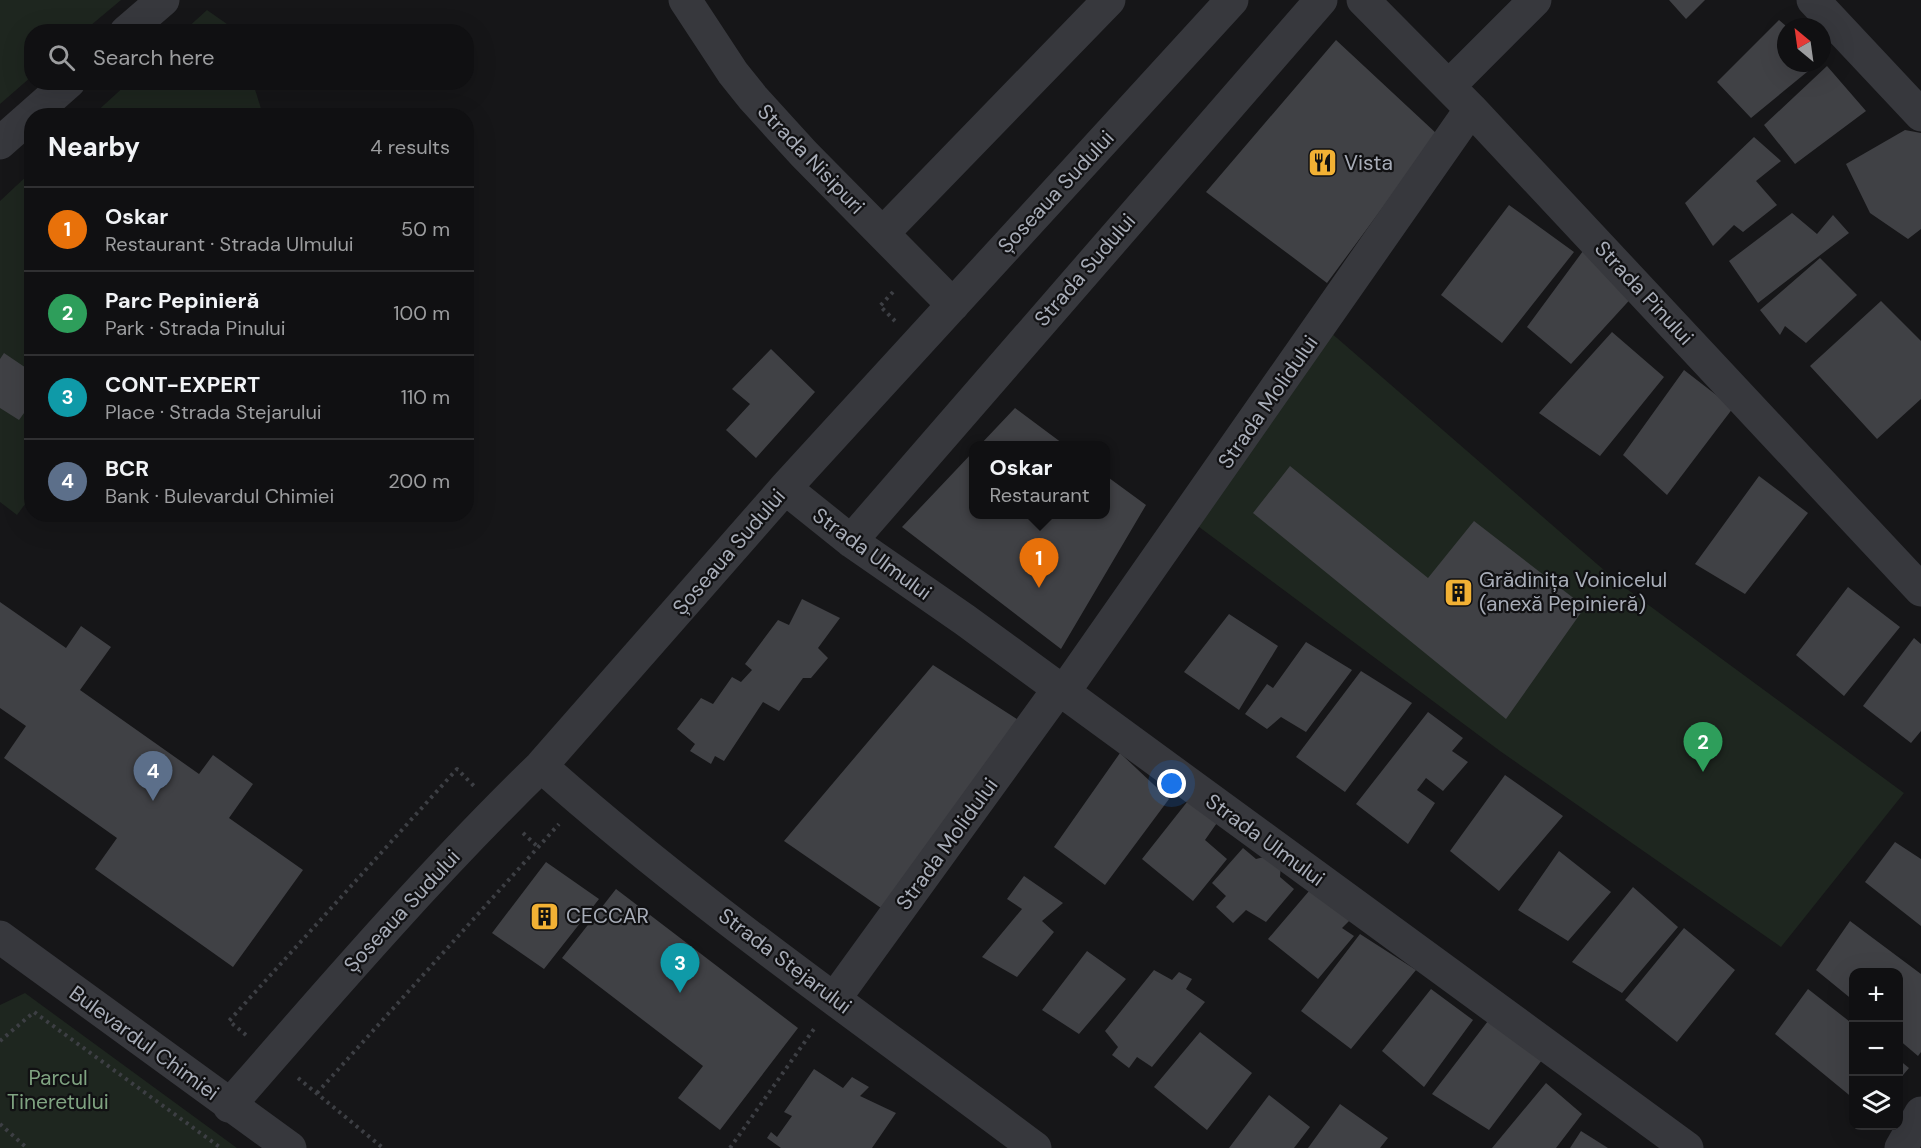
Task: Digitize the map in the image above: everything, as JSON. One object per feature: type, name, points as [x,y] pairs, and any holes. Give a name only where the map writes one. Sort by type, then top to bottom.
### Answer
[{"type":"street","points":[[135,24],[163,0]]},
{"type":"street","name":"Strada Nisipuri","points":[[685,0],[733,74],[753,98],[953,305]]},
{"type":"street","points":[[883,233],[1109,0]]},
{"type":"street","name":"Șoseaua Sudului","points":[[229,1106],[374,940],[497,808],[541,766],[786,488],[1232,0]]},
{"type":"street","name":"Strada Sudului","points":[[851,542],[1321,0]]},
{"type":"street","name":"Strada Pinului","points":[[1363,0],[1472,109],[1921,590]]},
{"type":"street","points":[[1449,86],[1535,0]]},
{"type":"street","points":[[1813,0],[1921,115]]},
{"type":"street","points":[[40,108],[60,90]]},
{"type":"street","name":"Strada Molidului","points":[[835,998],[1061,692],[1472,109]]},
{"type":"street","points":[[0,143],[24,122]]},
{"type":"street","name":"Strada Ulmului","points":[[786,488],[851,542],[965,620],[1687,1148]]},
{"type":"street","name":"Strada Stejarului","points":[[541,766],[580,801],[716,910],[1035,1148]]},
{"type":"street","name":"Bulevardul Chimiei","points":[[0,937],[229,1106],[290,1148]]},
{"type":"street","points":[[1901,1148],[1921,1113]]},
{"type":"path","points":[[317,1093],[580,801]]},
{"type":"path","points":[[730,1148],[835,998]]},
{"type":"path","points":[[0,1041],[34,1012],[221,1148]]},
{"type":"path","points":[[0,1124],[27,1148]]},
{"type":"green space","points":[[0,0],[121,0],[92,24],[24,24],[24,83],[0,104]]},
{"type":"green space","points":[[207,10],[227,24],[192,24]]},
{"type":"green space","points":[[120,90],[255,90],[261,108],[101,108]]},
{"type":"green space","points":[[24,179],[24,506],[17,515],[0,502],[0,201]]},
{"type":"green space","points":[[1322,325],[1620,584],[1904,793],[1781,947],[1500,751],[1187,518]]},
{"type":"green space","name":"Parcul Tineretului","points":[[25,993],[237,1148],[0,1148],[0,1005]]},
{"type":"building","points":[[1669,0],[1705,0],[1686,19]]},
{"type":"building","points":[[1777,22],[1777,72],[1807,72],[1751,118],[1717,82]]},
{"type":"building","name":"Vista","points":[[1336,40],[1437,134],[1327,283],[1206,192]]},
{"type":"building","points":[[1831,71],[1866,111],[1795,164],[1764,125],[1821,72]]},
{"type":"building","points":[[1905,130],[1921,133],[1921,229],[1908,239],[1870,213],[1846,164]]},
{"type":"building","points":[[1754,137],[1781,161],[1756,181],[1777,205],[1743,232],[1734,225],[1713,246],[1685,203]]},
{"type":"building","points":[[1509,205],[1574,252],[1502,343],[1441,295]]},
{"type":"building","points":[[1792,213],[1817,234],[1833,215],[1849,233],[1758,303],[1729,261]]},
{"type":"building","points":[[1583,251],[1636,293],[1571,364],[1527,327]]},
{"type":"building","points":[[1820,258],[1857,295],[1806,343],[1785,326],[1780,335],[1760,310]]},
{"type":"building","points":[[1881,301],[1921,341],[1921,399],[1877,439],[1810,366]]},
{"type":"building","points":[[1612,332],[1664,377],[1600,456],[1539,413]]},
{"type":"building","points":[[771,349],[815,392],[756,458],[726,430],[750,404],[732,389]]},
{"type":"building","points":[[4,353],[24,367],[24,413],[19,420],[0,408],[0,359]]},
{"type":"building","points":[[1684,370],[1733,408],[1667,495],[1623,455]]},
{"type":"building","points":[[1015,408],[1059,441],[984,441]]},
{"type":"building","points":[[969,456],[969,519],[1110,519],[1110,479],[1146,505],[1061,649],[902,527]]},
{"type":"building","name":"Grădinița Voinicelul (anexă Pepinieră)","points":[[1290,466],[1428,578],[1474,521],[1585,607],[1506,719],[1253,513]]},
{"type":"building","points":[[1759,476],[1808,513],[1745,594],[1695,564]]},
{"type":"building","points":[[1848,587],[1900,627],[1844,696],[1796,655]]},
{"type":"building","points":[[802,599],[840,618],[818,648],[828,658],[811,678],[803,678],[779,711],[763,702],[724,761],[715,756],[711,764],[690,751],[695,744],[677,729],[701,698],[713,704],[732,677],[741,682],[752,670],[745,664],[778,620],[789,625]]},
{"type":"building","points":[[0,602],[66,648],[81,626],[111,647],[80,690],[199,774],[213,755],[253,784],[229,818],[303,870],[233,967],[95,869],[117,838],[4,758],[26,726],[0,708]]},
{"type":"building","points":[[1229,614],[1278,646],[1239,710],[1184,672]]},
{"type":"building","points":[[1914,638],[1921,644],[1921,731],[1911,743],[1863,706]]},
{"type":"building","points":[[1306,642],[1352,670],[1306,732],[1281,717],[1267,729],[1245,714],[1267,684],[1273,688]]},
{"type":"building","points":[[933,665],[1020,721],[881,908],[784,841]]},
{"type":"building","points":[[1361,671],[1412,703],[1345,792],[1296,757]]},
{"type":"building","points":[[1428,712],[1463,738],[1452,751],[1468,762],[1443,791],[1426,778],[1417,790],[1435,803],[1408,844],[1356,804]]},
{"type":"building","points":[[1120,753],[1169,799],[1105,885],[1054,847]]},
{"type":"building","points":[[1505,775],[1563,816],[1499,891],[1450,851]]},
{"type":"building","points":[[1191,797],[1219,820],[1205,840],[1227,859],[1193,901],[1142,859]]},
{"type":"building","points":[[1895,842],[1921,859],[1921,926],[1865,882]]},
{"type":"building","points":[[1243,848],[1256,859],[1272,855],[1281,864],[1280,877],[1294,889],[1266,922],[1246,910],[1233,923],[1216,907],[1226,896],[1212,883]]},
{"type":"building","points":[[1559,851],[1611,892],[1568,941],[1518,910]]},
{"type":"building","name":"CECCAR","points":[[546,862],[599,899],[544,969],[492,933]]},
{"type":"building","points":[[1024,876],[1063,903],[1042,921],[1054,932],[1017,977],[982,957],[1022,909],[1007,899]]},
{"type":"building","points":[[1315,884],[1357,913],[1342,928],[1354,936],[1318,979],[1268,939]]},
{"type":"building","points":[[1633,887],[1678,927],[1622,993],[1572,962]]},
{"type":"building","points":[[616,889],[798,1028],[720,1130],[678,1098],[703,1066],[562,958]]},
{"type":"building","points":[[1850,921],[1921,974],[1921,1052],[1918,1056],[1903,1043],[1903,968],[1849,968],[1849,997],[1816,970]]},
{"type":"building","points":[[1684,928],[1735,970],[1677,1042],[1625,1000]]},
{"type":"building","points":[[1360,934],[1416,970],[1351,1049],[1301,1011]]},
{"type":"building","points":[[1087,951],[1126,979],[1079,1034],[1042,1010]]},
{"type":"building","points":[[1154,970],[1172,980],[1179,972],[1192,979],[1186,989],[1205,1002],[1152,1067],[1137,1057],[1129,1068],[1112,1055],[1118,1047],[1105,1031]]},
{"type":"building","points":[[1431,989],[1473,1020],[1424,1087],[1382,1051]]},
{"type":"building","points":[[1808,989],[1849,1021],[1849,1095],[1775,1034]]},
{"type":"building","points":[[1488,1021],[1545,1056],[1489,1130],[1432,1094]]},
{"type":"building","points":[[1200,1032],[1252,1073],[1207,1130],[1154,1087]]},
{"type":"building","points":[[1903,1063],[1909,1068],[1903,1075]]},
{"type":"building","points":[[814,1069],[843,1088],[852,1077],[869,1087],[860,1096],[896,1113],[872,1148],[781,1148],[767,1138],[771,1132],[777,1137],[792,1116],[784,1112]]},
{"type":"building","points":[[1546,1083],[1582,1114],[1556,1148],[1492,1148]]},
{"type":"building","points":[[1269,1095],[1310,1127],[1294,1148],[1229,1148]]},
{"type":"building","points":[[1340,1104],[1388,1138],[1380,1148],[1308,1148]]},
{"type":"building","points":[[1581,1131],[1608,1148],[1570,1148]]},
{"type":"place","name":"Vista","points":[[1323,163]]},
{"type":"place","name":"Oskar","points":[[1039,588]]},
{"type":"place","name":"Grădinița Voinicelul (anexă Pepinieră)","points":[[1458,592]]},
{"type":"place","name":"Parc Pepinieră","points":[[1703,772]]},
{"type":"place","name":"BCR","points":[[153,801]]},
{"type":"place","name":"CECCAR","points":[[545,916]]},
{"type":"place","name":"CONT-EXPERT","points":[[680,993]]}]
